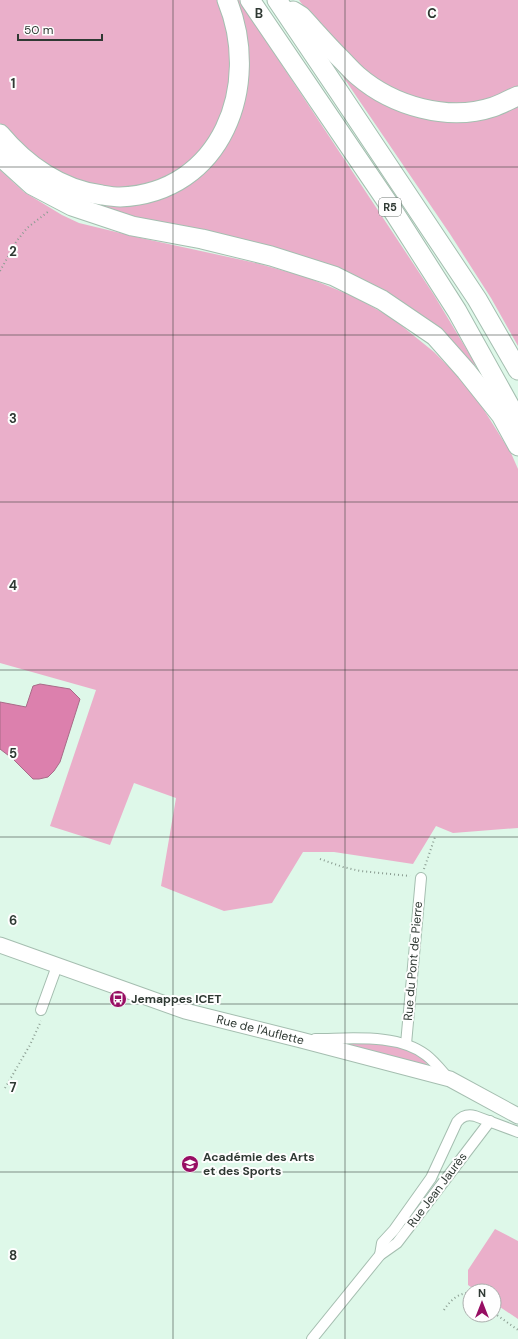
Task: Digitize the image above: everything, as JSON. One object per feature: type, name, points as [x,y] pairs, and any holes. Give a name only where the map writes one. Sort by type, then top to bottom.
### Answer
[{"type":"highway","points":[[0,134],[12,148],[40,172],[74,189],[94,194],[119,197],[137,195],[156,190],[172,183],[187,174],[203,160],[216,145],[226,128],[232,112],[237,94],[239,49],[236,29],[227,0]]},
{"type":"highway","name":"R5","points":[[250,0],[390,206],[457,311],[518,421]]},
{"type":"highway","points":[[278,2],[301,16],[358,76],[390,97],[431,110],[463,113],[493,107],[518,96]]},
{"type":"highway","name":"R5","points":[[278,2],[473,292],[518,370]]},
{"type":"highway","points":[[0,156],[32,185],[72,206],[132,226],[202,239],[271,256],[334,276],[382,300],[435,336],[466,371],[501,415],[518,446]]},
{"type":"street","name":"Rue du Pont de Pierre","points":[[406,1044],[421,878]]},
{"type":"street","name":"Rue de l'Auflette","points":[[0,945],[185,1011],[450,1079],[518,1116]]},
{"type":"street","points":[[41,1010],[57,966]]},
{"type":"street","points":[[301,1040],[383,1040],[406,1044],[427,1056],[450,1079]]},
{"type":"street","name":"Rue Jean Jaurès","points":[[380,1255],[382,1243],[394,1230],[432,1178],[457,1122],[461,1117],[469,1115],[490,1121],[518,1132]]},
{"type":"street","name":"Rue Jean Jaurès","points":[[312,1339],[380,1255],[397,1243],[490,1121]]},
{"type":"path","points":[[0,271],[16,242],[27,228],[50,211]]},
{"type":"path","points":[[320,859],[360,871],[406,875],[421,878],[435,837]]},
{"type":"path","points":[[6,1088],[38,1030],[42,1019],[41,1010]]},
{"type":"path","points":[[444,1310],[462,1294]]},
{"type":"path","points":[[502,1319],[518,1330]]},
{"type":"shaded area","points":[[0,0],[219,0],[231,52],[232,81],[212,141],[168,179],[133,190],[71,182],[19,146],[0,123]]},
{"type":"shaded area","points":[[233,0],[239,0],[434,295],[476,365],[471,367],[405,308],[130,220],[50,186],[125,204],[230,137]]},
{"type":"shaded area","points":[[299,0],[518,0],[518,88],[506,96],[454,107],[399,93],[357,66],[310,15]]},
{"type":"shaded area","points":[[333,62],[402,110],[518,103],[518,346],[491,298],[450,234]]},
{"type":"shaded area","points":[[0,170],[24,192],[62,215],[79,223],[256,263],[306,277],[355,297],[392,318],[434,352],[461,379],[484,410],[511,453],[518,469],[518,828],[453,833],[436,826],[413,864],[334,852],[303,852],[272,903],[224,911],[161,886],[176,798],[134,783],[110,845],[50,826],[96,690],[0,663]]},
{"type":"shaded area","points":[[40,684],[70,689],[80,699],[60,762],[48,777],[33,779],[13,759],[0,749],[0,702],[26,707],[33,686]]},
{"type":"shaded area","points":[[339,1043],[394,1046],[405,1049],[423,1059],[431,1069]]},
{"type":"shaded area","points":[[495,1229],[518,1241],[518,1319],[502,1308],[502,1283],[468,1283],[468,1270]]},
{"type":"place","name":"Jemappes ICET","points":[[118,999]]},
{"type":"place","name":"Académie des Arts et des Sports","points":[[190,1164]]}]
